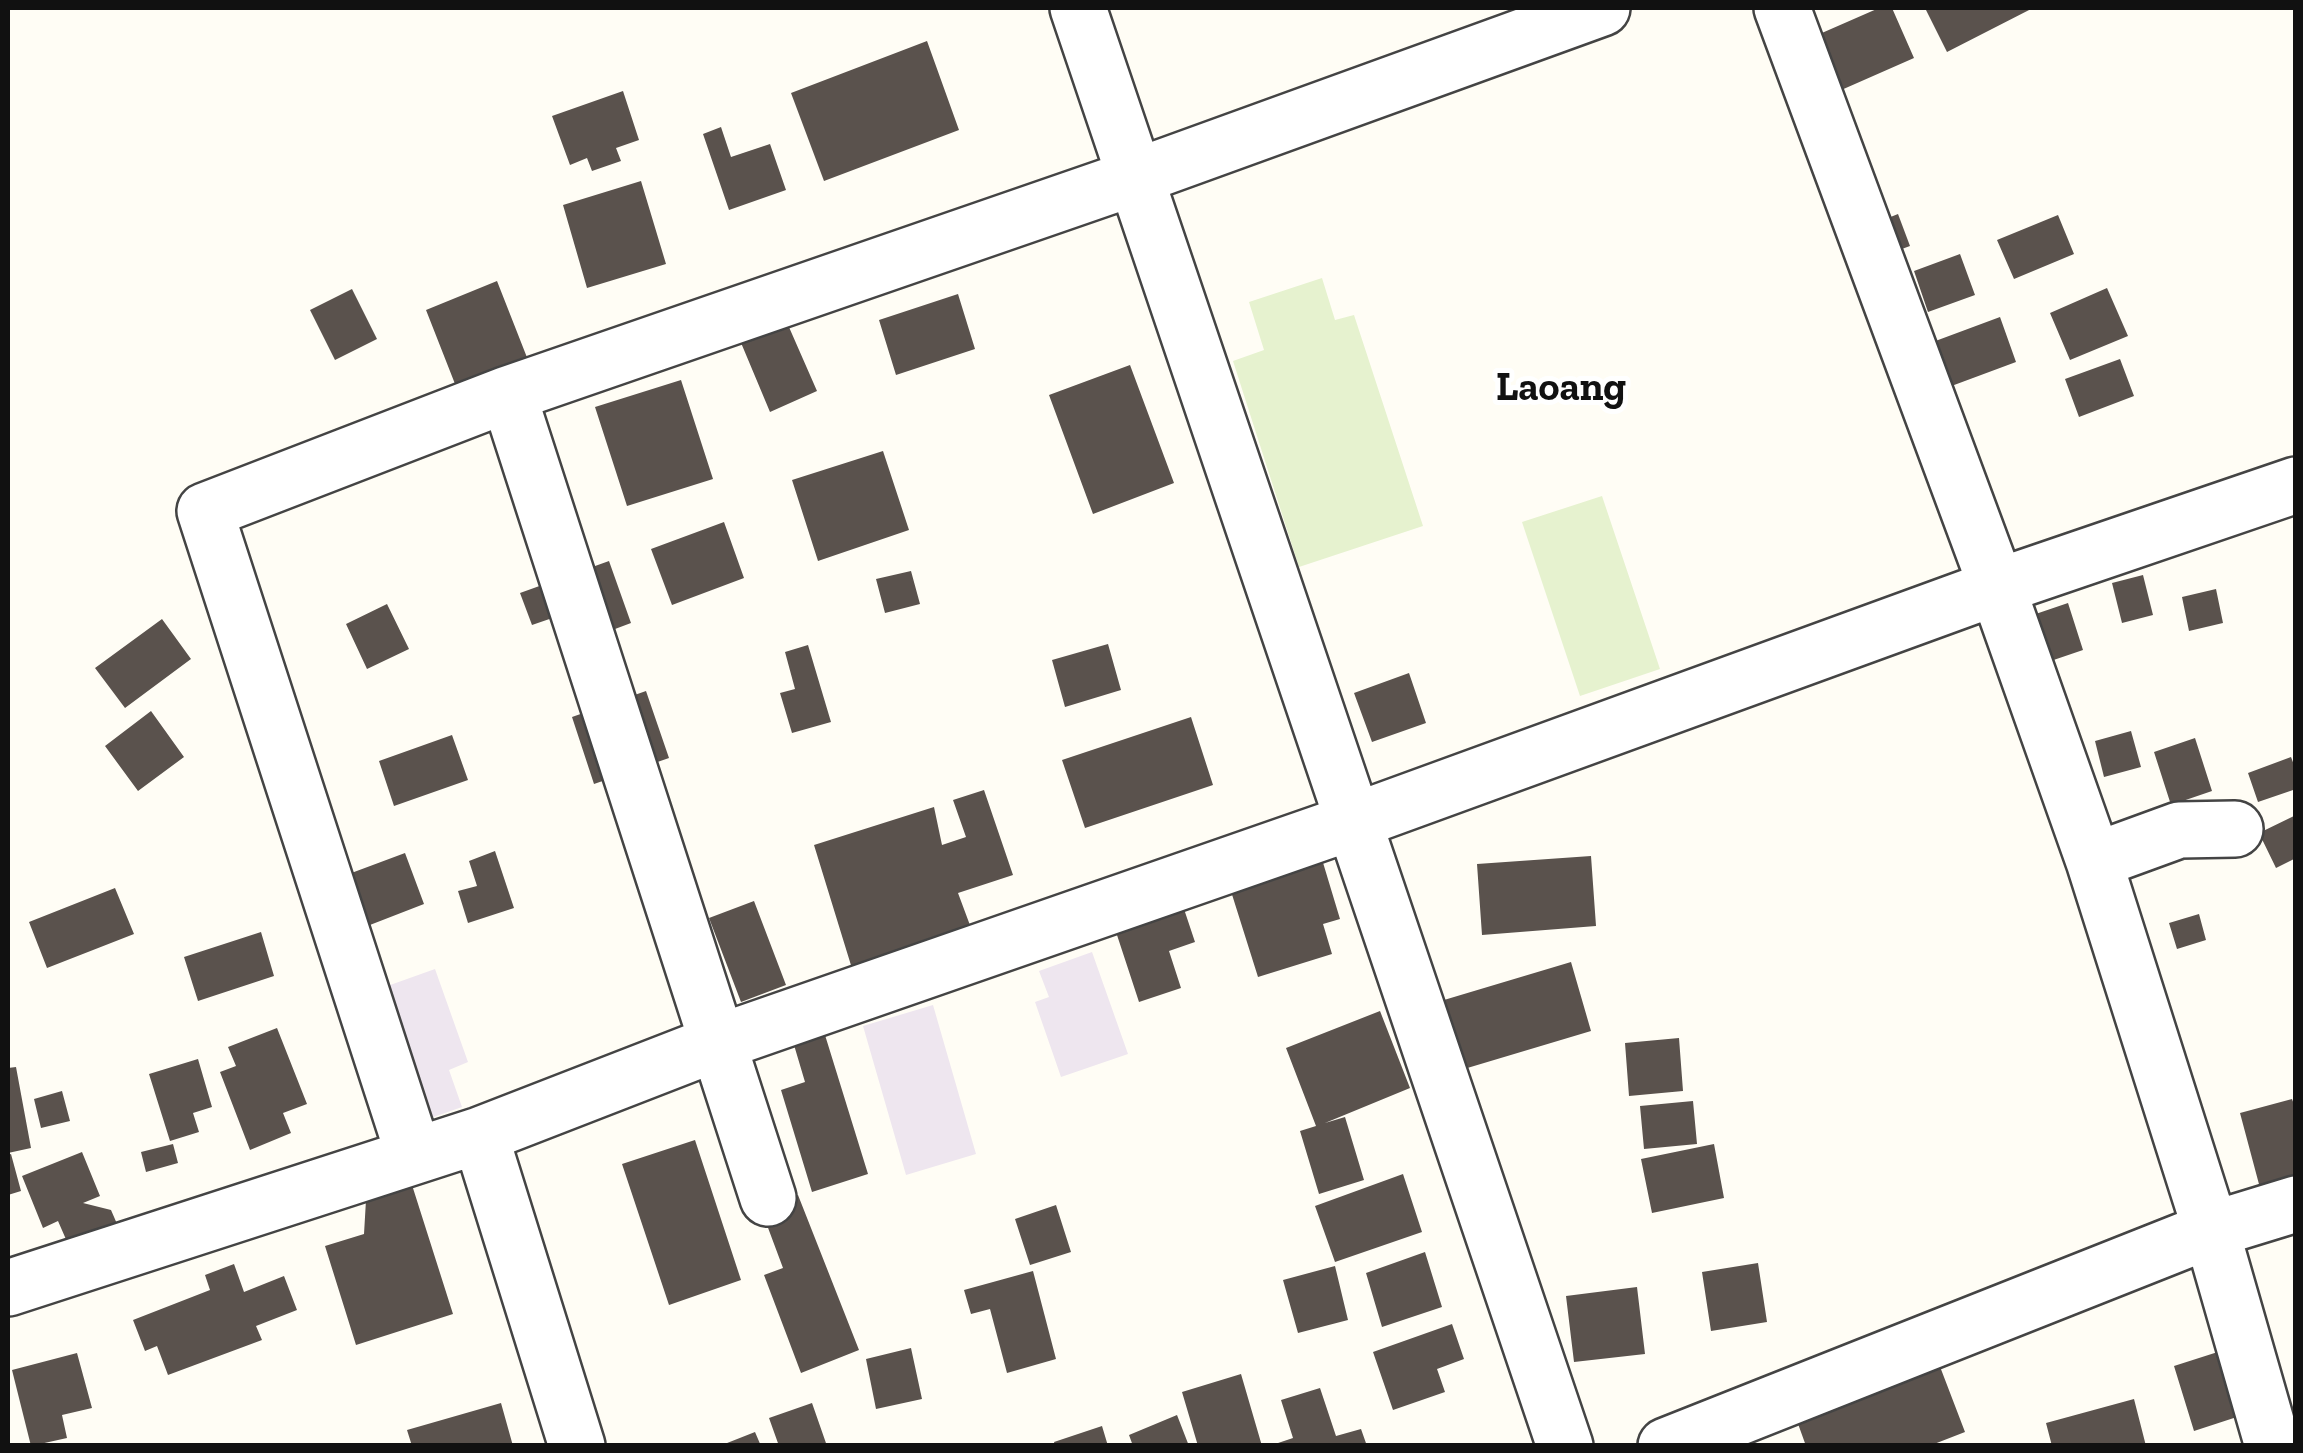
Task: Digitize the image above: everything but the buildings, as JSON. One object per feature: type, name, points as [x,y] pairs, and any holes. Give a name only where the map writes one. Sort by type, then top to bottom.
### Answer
[{"type":"street","points":[[1078,8],[1133,178],[1356,820],[1564,1446]]},
{"type":"street","points":[[414,1155],[205,510],[508,394],[1133,178],[1602,8]]},
{"type":"street","points":[[1782,8],[1998,587],[2094,861],[2211,1230],[2273,1446]]},
{"type":"street","points":[[508,394],[768,1198]]},
{"type":"street","points":[[8,1288],[480,1134],[717,1043],[1356,820],[1998,587],[2296,485]]},
{"type":"street","points":[[2094,861],[2180,830],[2235,829]]},
{"type":"street","points":[[480,1134],[577,1446]]},
{"type":"street","points":[[1666,1446],[2211,1230],[2296,1204]]},
{"type":"shaded area","points":[[1092,952],[1128,1054],[1061,1077],[1035,1002],[1049,997],[1039,971]]},
{"type":"shaded area","points":[[435,969],[468,1062],[449,1070],[462,1107],[425,1120],[379,989]]},
{"type":"shaded area","points":[[933,1005],[976,1154],[906,1175],[863,1026]]},
{"type":"green space","points":[[1322,278],[1335,320],[1354,315],[1423,526],[1299,567],[1233,361],[1264,350],[1249,302]]},
{"type":"green space","points":[[1602,496],[1660,669],[1580,696],[1522,522]]},
{"type":"district","name":"Laoang","points":[[1561,389]]}]
